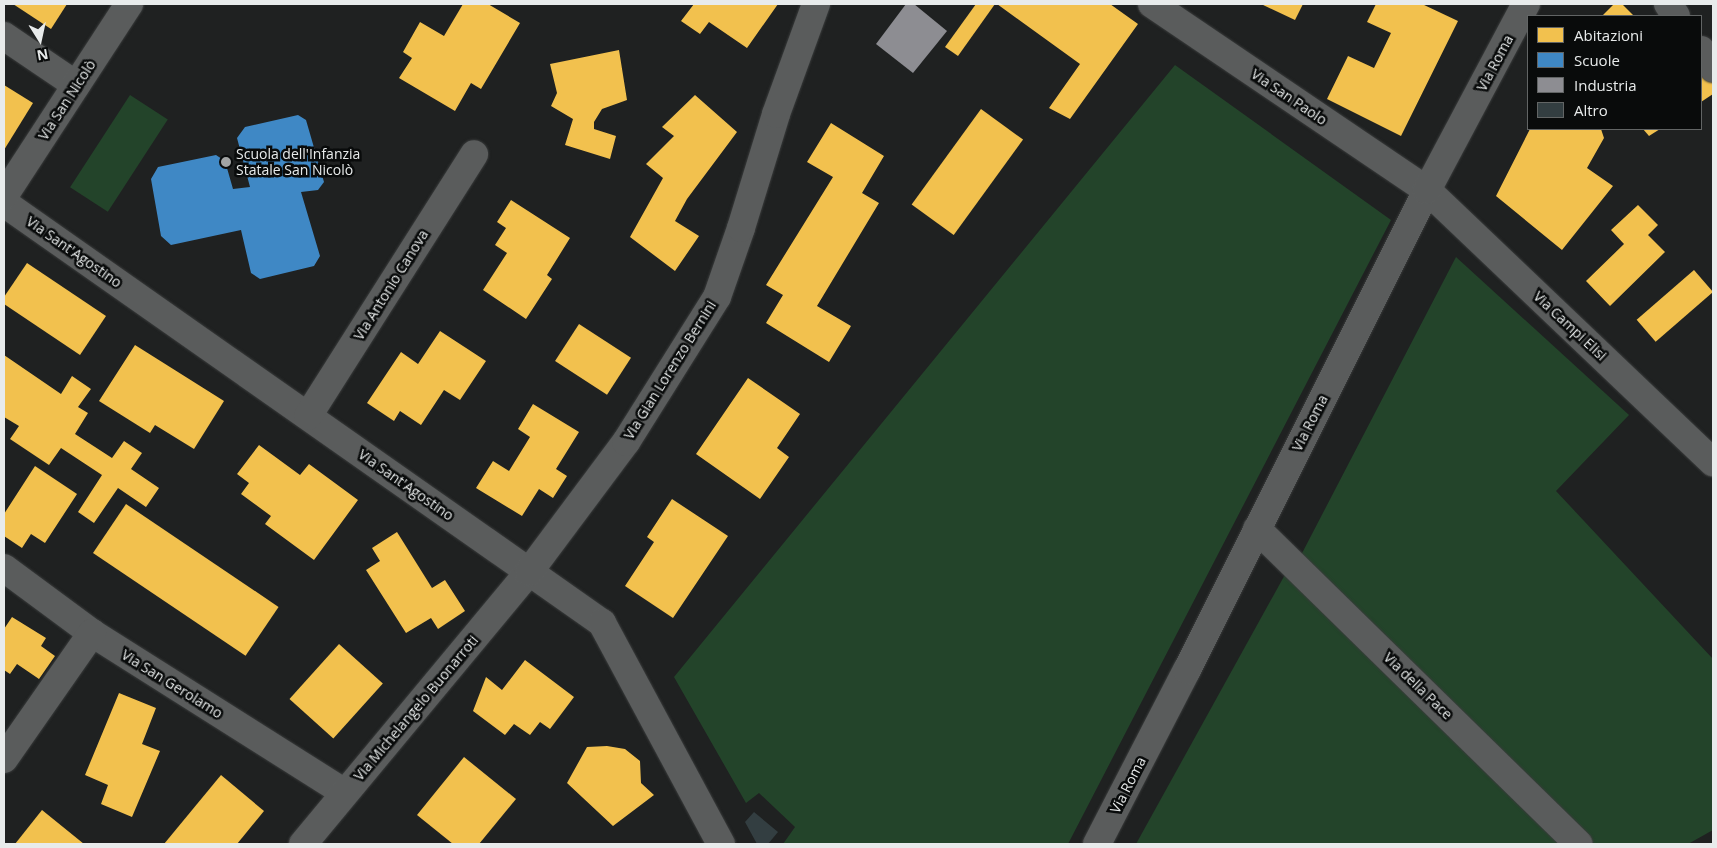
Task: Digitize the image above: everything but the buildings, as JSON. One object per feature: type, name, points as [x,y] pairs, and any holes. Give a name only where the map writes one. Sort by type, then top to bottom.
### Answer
[{"type":"street","name":"Via San Nicolò","points":[[4,196],[129,4]]},
{"type":"street","name":"Via Gian Lorenzo Bernini","points":[[529,572],[626,442],[717,297],[741,228],[776,114],[816,4]]},
{"type":"street","name":"Via San Paolo","points":[[1152,4],[1426,190]]},
{"type":"street","name":"Via Roma","points":[[1097,844],[1426,190],[1526,4]]},
{"type":"street","points":[[1668,4],[1675,15]]},
{"type":"street","points":[[4,36],[76,85]]},
{"type":"street","points":[[1702,52],[1713,68]]},
{"type":"street","name":"Via Antonio Canova","points":[[308,416],[474,154]]},
{"type":"street","name":"Via Campi Elisi","points":[[1426,190],[1713,462]]},
{"type":"street","name":"Via Sant'Agostino","points":[[4,203],[602,623],[715,841]]},
{"type":"street","name":"Via della Pace","points":[[1257,529],[1579,844]]},
{"type":"street","name":"Via San Gerolamo","points":[[4,568],[92,633],[345,794]]},
{"type":"street","name":"Via Michelangelo Buonarroti","points":[[303,844],[529,572]]},
{"type":"street","points":[[4,759],[92,633]]},
{"type":"green space","points":[[1175,65],[1391,220],[1068,844],[783,844],[795,827],[759,793],[746,803],[674,677]]},
{"type":"green space","points":[[130,95],[168,120],[108,212],[70,187]]},
{"type":"green space","points":[[1456,257],[1629,415],[1556,491],[1713,659],[1713,830],[1688,844],[1594,844],[1299,559]]},
{"type":"green space","points":[[1287,571],[1562,844],[1136,844]]},
{"type":"place","name":"Scuola dell'Infanzia Statale San Nicolò","points":[[226,162]]}]
